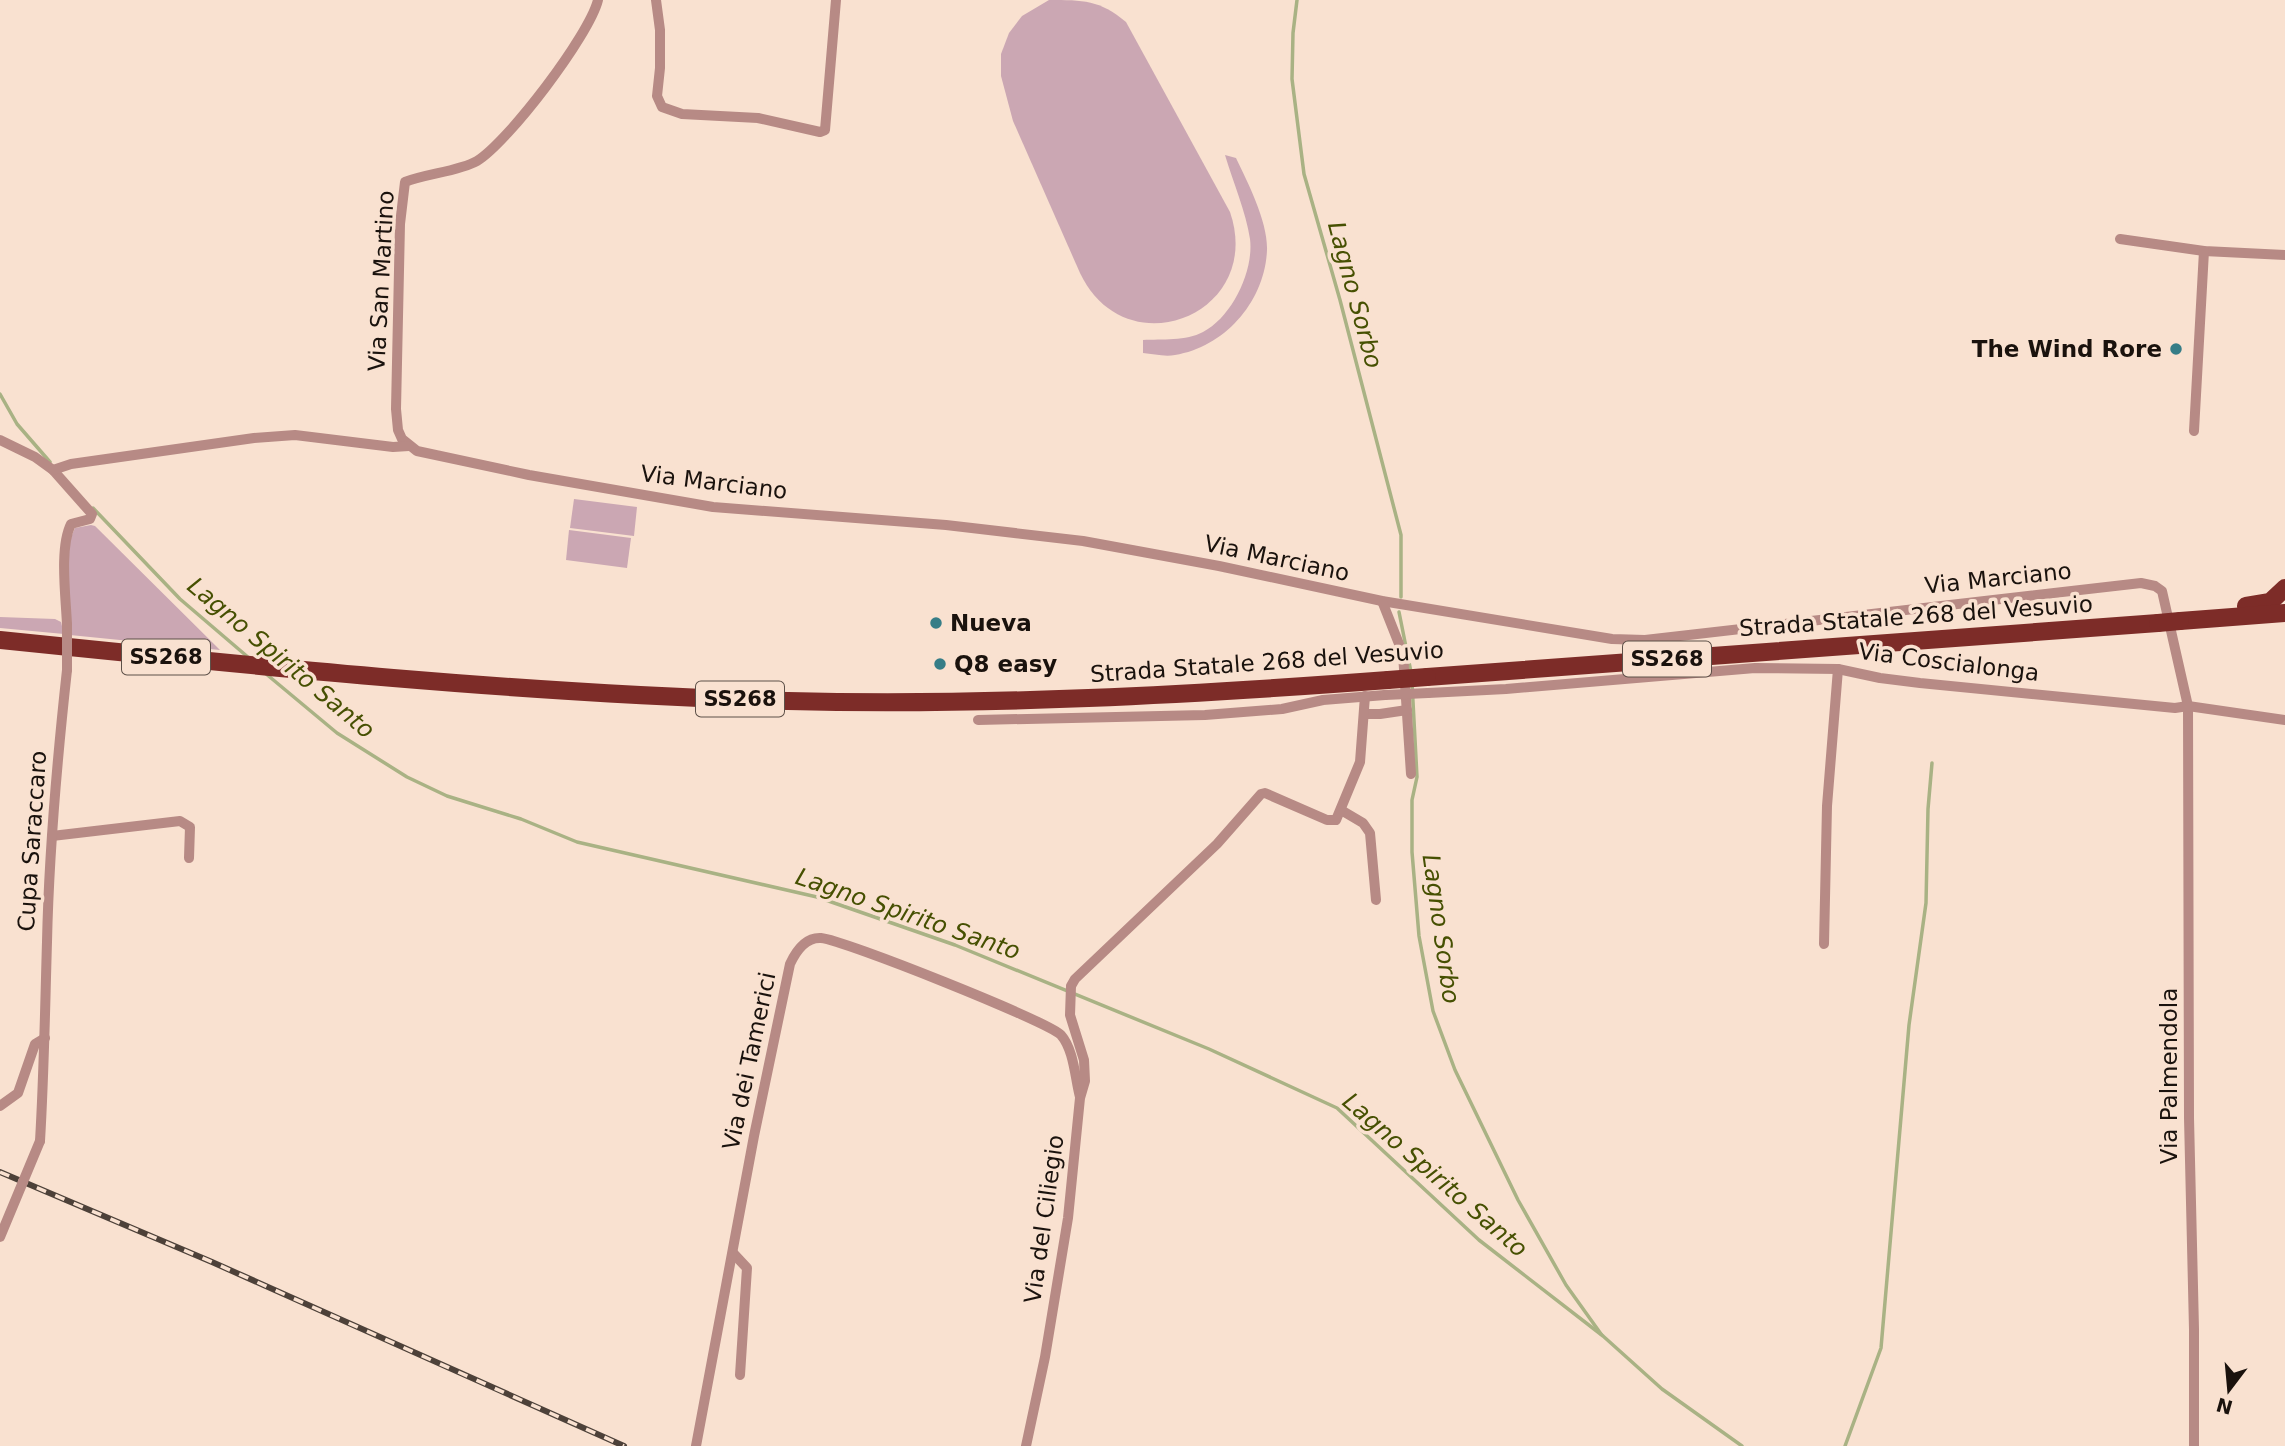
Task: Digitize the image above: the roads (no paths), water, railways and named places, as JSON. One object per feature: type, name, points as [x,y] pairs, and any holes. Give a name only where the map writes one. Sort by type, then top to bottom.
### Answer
[{"type":"highway","name":"SS268","points":[[2189,621],[2236,607],[2270,602],[2285,588]]},
{"type":"highway","name":"Strada Statale 268 del Vesuvio","points":[[0,640],[421,682],[625,695],[777,701],[924,702],[1387,688],[1908,642],[2285,613]]},
{"type":"street","name":"Via San Martino","points":[[409,446],[398,430],[396,409],[400,224],[405,182],[474,163],[492,150],[562,64],[584,31],[598,0]]},
{"type":"street","points":[[656,0],[660,30],[657,96],[662,107],[682,114],[758,118],[820,132],[825,130],[836,0]]},
{"type":"street","points":[[2120,239],[2204,251],[2285,256]]},
{"type":"street","points":[[2194,431],[2204,251]]},
{"type":"street","name":"Via Marciano","points":[[53,470],[71,464],[254,438],[295,435],[393,447],[409,446],[434,456],[713,507],[946,525],[1083,541],[1219,566],[1382,601],[1612,639],[1645,640],[2141,583]]},
{"type":"street","points":[[0,440],[35,457],[53,470]]},
{"type":"street","name":"Cupa Saraccaro","points":[[0,1238],[40,1141],[52,836],[67,670],[65,562],[68,529],[71,524],[90,519],[92,514],[53,470]]},
{"type":"street","name":"Via Palmendola","points":[[2141,583],[2155,586],[2162,591],[2188,706],[2189,1118],[2194,1446]]},
{"type":"street","points":[[1382,601],[1403,654],[1411,774]]},
{"type":"street","name":"Via Coscialonga","points":[[1427,685],[1506,689],[1755,668],[1838,669],[1920,683],[2175,708],[2188,706],[2285,720]]},
{"type":"street","points":[[1824,944],[1827,806],[1838,669]]},
{"type":"street","points":[[978,720],[1205,715],[1282,709],[1323,700],[1365,696],[1387,688]]},
{"type":"street","points":[[1365,696],[1360,762],[1341,810],[1363,823],[1370,833],[1376,900]]},
{"type":"street","points":[[1364,713],[1380,714],[1406,709]]},
{"type":"street","name":"Via del Ciliegio","points":[[1026,1446],[1045,1357],[1068,1217],[1080,1098],[1085,1081],[1084,1060],[1070,1015],[1071,985],[1217,844],[1261,794],[1265,793],[1333,821],[1341,810]]},
{"type":"street","points":[[52,836],[180,821],[190,827],[189,858]]},
{"type":"street","name":"Via dei Tamerici","points":[[696,1446],[754,1136],[790,964],[799,948],[806,942],[823,938],[857,949],[1041,1023],[1060,1034],[1068,1048],[1080,1098]]},
{"type":"street","points":[[0,1106],[18,1093],[35,1044],[45,1038]]},
{"type":"street","points":[[733,1254],[747,1268],[740,1375]]},
{"type":"waterway","name":"Lagno Sorbo","points":[[1297,0],[1292,79],[1304,174],[1401,535],[1401,597]]},
{"type":"waterway","name":"Lagno Spirito Santo","points":[[0,394],[17,424],[50,462]]},
{"type":"waterway","name":"Lagno Spirito Santo","points":[[93,508],[180,599],[249,658]]},
{"type":"waterway","name":"Lagno Sorbo","points":[[1399,612],[1411,672]]},
{"type":"waterway","name":"Lagno Spirito Santo","points":[[265,673],[337,733],[407,777],[447,796],[521,819],[577,842],[817,897],[955,945],[1209,1049],[1337,1108],[1479,1240],[1603,1336],[1662,1389],[1742,1446]]},
{"type":"waterway","name":"Lagno Sorbo","points":[[1412,683],[1417,777],[1412,800],[1412,852],[1419,936],[1433,1011],[1455,1070],[1518,1200],[1566,1285],[1601,1334]]},
{"type":"waterway","points":[[1845,1446],[1881,1348],[1909,1025],[1926,903],[1932,763]]},
{"type":"railway","points":[[0,1172],[212,1262],[624,1446]]},
{"type":"place","name":"The Wind Rore","points":[[2176,349]]},
{"type":"place","name":"Nueva","points":[[936,623]]},
{"type":"place","name":"Q8 easy","points":[[940,664]]}]
